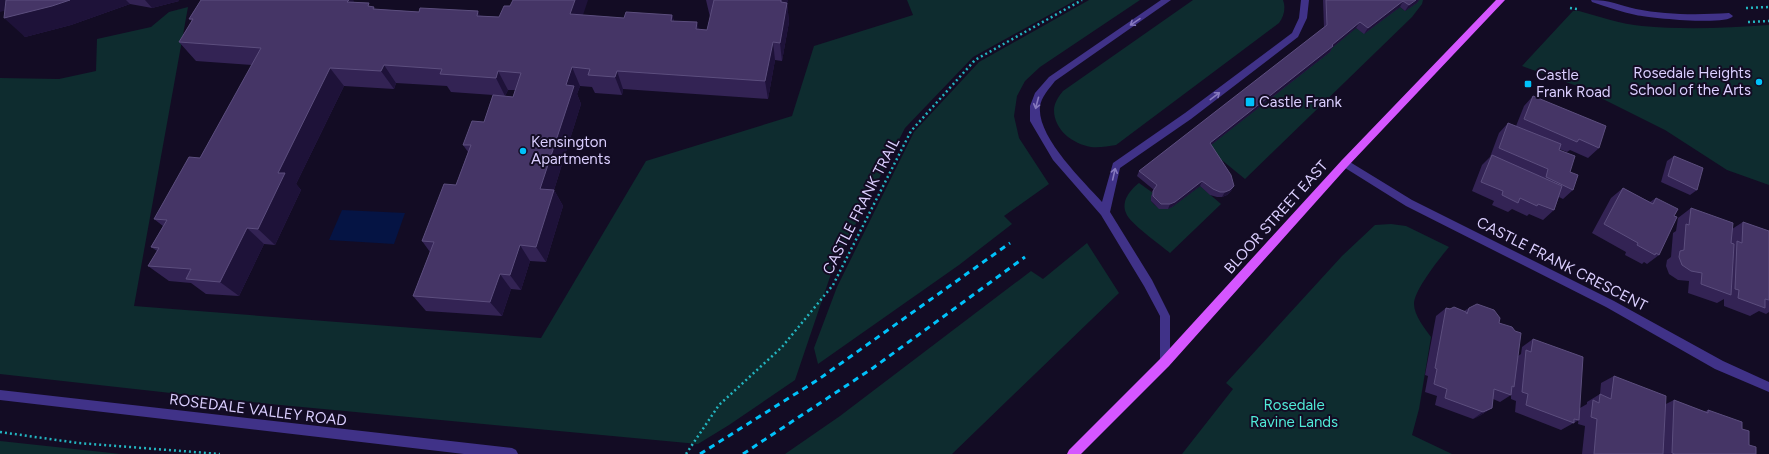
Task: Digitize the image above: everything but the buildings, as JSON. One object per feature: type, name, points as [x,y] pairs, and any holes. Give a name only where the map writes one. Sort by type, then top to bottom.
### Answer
[{"type":"main road","name":"BLOOR STREET EAST","points":[[1073,454],[1165,362],[1345,163],[1501,0]]},
{"type":"street","points":[[1165,362],[1165,316],[1148,283],[1105,212],[1056,157],[1035,121],[1035,106],[1040,93],[1057,75],[1167,0]]},
{"type":"street","points":[[1105,212],[1116,166],[1188,116],[1295,35],[1303,18],[1305,0]]},
{"type":"street","points":[[1595,0],[1637,12],[1697,18],[1729,16]]},
{"type":"street","name":"CASTLE FRANK CRESCENT","points":[[1345,163],[1409,203],[1610,304],[1719,365],[1769,387]]},
{"type":"street","name":"ROSEDALE VALLEY ROAD","points":[[0,395],[512,454]]},
{"type":"path","name":"CASTLE FRANK TRAIL","points":[[686,454],[719,405],[782,347],[833,285],[911,131],[975,60],[1082,0]]},
{"type":"path","points":[[0,432],[78,443],[220,454]]},
{"type":"green space","points":[[907,0],[1076,0],[973,57],[905,128],[833,268],[795,380],[729,425],[698,444],[270,404],[0,374],[0,78],[59,79],[96,71],[97,39],[151,27],[169,12],[188,7],[134,306],[541,338],[646,161],[792,116],[814,46],[913,15]]},
{"type":"green space","points":[[1089,0],[1140,0],[1040,67],[1025,81],[1017,96],[1014,116],[1019,138],[1049,184],[1004,216],[1012,224],[959,265],[818,364],[814,348],[837,287],[914,132],[979,62]]},
{"type":"green space","points":[[1193,0],[1283,0],[1284,9],[1279,23],[1116,145],[1091,147],[1078,143],[1066,135],[1057,124],[1054,110],[1058,97],[1063,91]]},
{"type":"green space","points":[[1419,0],[1423,0],[1422,4],[1412,17],[1245,179],[1207,148],[1329,52],[1328,50],[1356,28],[1364,33],[1400,7],[1405,11]]},
{"type":"green space","points":[[1573,11],[1579,11],[1626,24],[1642,26],[1706,28],[1769,25],[1769,185],[1727,170],[1665,130],[1577,86],[1522,66]]},
{"type":"green space","points":[[1139,183],[1153,193],[1151,201],[1160,208],[1166,209],[1172,207],[1200,186],[1221,204],[1170,253],[1139,228],[1126,213],[1125,204],[1127,196]]},
{"type":"green space","name":"Rosedale Ravine Lands","points":[[1391,224],[1406,226],[1449,247],[1428,274],[1415,298],[1414,308],[1416,313],[1420,322],[1431,337],[1419,409],[1412,435],[1452,454],[1182,454],[1233,389],[1226,383],[1342,256],[1375,225]]},
{"type":"green space","points":[[1087,243],[1119,293],[952,454],[785,454],[840,416],[1031,271],[1043,279]]},
{"type":"green space","points":[[0,441],[121,454],[0,454]]},
{"type":"shaded area","points":[[342,210],[405,213],[394,244],[329,240]]},
{"type":"railway","points":[[700,454],[819,379],[1010,243]]},
{"type":"railway","points":[[743,454],[873,368],[1025,257]]},
{"type":"place","name":"Rosedale Heights School of the Arts","points":[[1759,82]]},
{"type":"place","name":"Castle Frank Road","points":[[1528,84]]},
{"type":"place","name":"Castle Frank","points":[[1250,102]]},
{"type":"place","name":"Kensington Apartments","points":[[523,151]]}]
